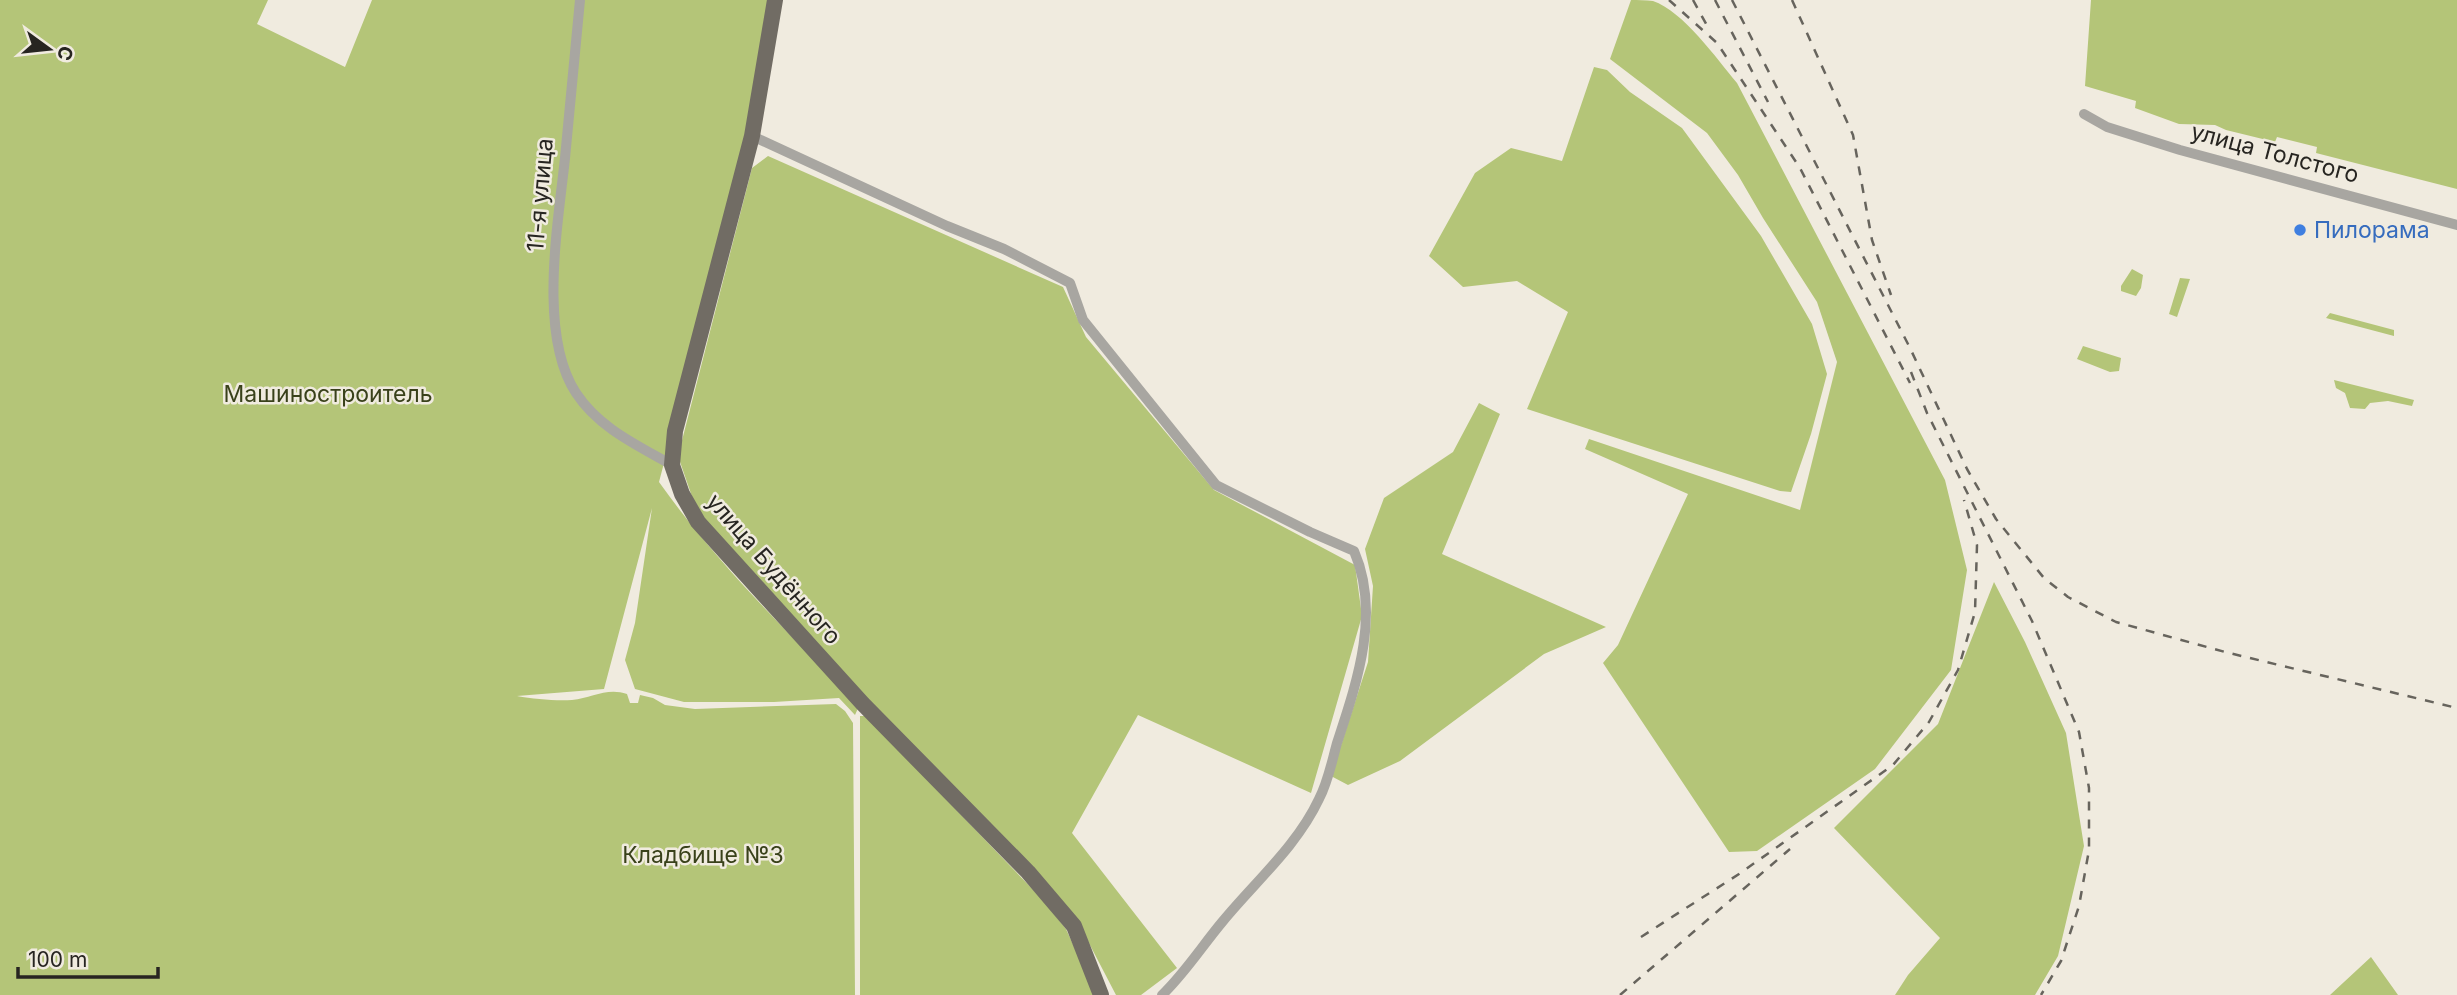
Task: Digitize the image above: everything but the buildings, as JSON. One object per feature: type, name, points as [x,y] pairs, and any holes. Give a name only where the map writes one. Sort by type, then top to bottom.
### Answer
[{"type":"main road","name":"улица Будённого","points":[[775,0],[752,136],[675,431],[672,465],[682,494],[698,522],[863,704],[1028,872],[1074,926],[1101,995]]},
{"type":"street","name":"11-я улица","points":[[580,0],[555,259],[555,313],[559,356],[575,391],[594,417],[672,465]]},
{"type":"street","name":"улица Толстого","points":[[2084,114],[2107,127],[2180,150],[2457,225]]},
{"type":"street","points":[[752,136],[947,226],[1004,249],[1070,284],[1083,320],[1216,485],[1354,551],[1362,568],[1367,607],[1364,647],[1349,707],[1320,799],[1299,832],[1162,995]]},
{"type":"green space","name":"Машиностроитель","points":[[0,0],[268,0],[257,24],[345,67],[372,0],[772,0],[751,132],[659,482],[730,570],[859,706],[855,715],[839,698],[774,702],[684,702],[635,689],[625,660],[635,623],[652,508],[604,689],[517,696],[572,700],[620,692],[627,694],[630,703],[638,703],[640,695],[665,705],[695,709],[836,704],[845,711],[853,723],[855,995],[0,995]]},
{"type":"green space","points":[[1631,0],[1653,1],[1676,15],[1699,37],[1737,83],[1945,480],[1967,570],[1951,670],[1875,769],[1757,851],[1729,852],[1603,663],[1618,645],[1688,494],[1585,449],[1589,439],[1800,510],[1837,362],[1817,302],[1738,175],[1707,133],[1610,59]]},
{"type":"green space","points":[[2091,0],[2457,0],[2457,189],[2316,153],[2317,147],[2277,137],[2275,142],[2215,125],[2179,124],[2135,108],[2136,101],[2085,86]]},
{"type":"green space","points":[[1594,67],[1607,70],[1630,92],[1682,128],[1761,236],[1812,324],[1827,374],[1811,434],[1791,492],[1780,491],[1527,409],[1568,312],[1517,281],[1463,287],[1429,256],[1475,173],[1511,148],[1562,161]]},
{"type":"green space","points":[[768,156],[1063,287],[1086,337],[1214,490],[1355,565],[1362,616],[1311,793],[1138,715],[1072,833],[1177,968],[1141,995],[1116,995],[1079,924],[858,690],[697,511],[678,456],[752,168]]},
{"type":"green space","points":[[2132,269],[2143,275],[2141,288],[2136,296],[2121,291],[2121,286]]},
{"type":"green space","points":[[2180,278],[2190,279],[2177,317],[2169,314]]},
{"type":"green space","points":[[2330,313],[2394,330],[2394,336],[2326,318]]},
{"type":"green space","points":[[2083,346],[2121,358],[2119,371],[2110,372],[2077,359]]},
{"type":"green space","points":[[2334,380],[2414,400],[2412,406],[2388,401],[2370,403],[2365,409],[2350,408],[2345,393],[2336,388]]},
{"type":"green space","points":[[1479,403],[1500,414],[1442,554],[1606,627],[1544,654],[1400,761],[1348,785],[1331,776],[1368,662],[1373,586],[1365,549],[1384,498],[1453,452]]},
{"type":"green space","points":[[1994,582],[2025,642],[2066,733],[2084,846],[2058,956],[2035,995],[1895,995],[1908,975],[1940,938],[1834,828],[1938,724]]},
{"type":"green space","points":[[860,716],[866,716],[1042,899],[1066,929],[1096,995],[860,995]]},
{"type":"green space","points":[[2371,957],[2398,995],[2330,995]]},
{"type":"railway","points":[[1669,0],[1717,43],[1800,168],[1910,383]]},
{"type":"railway","points":[[1693,0],[1710,31]]},
{"type":"railway","points":[[1715,0],[1768,102]]},
{"type":"railway","points":[[1732,0],[1910,348],[1967,469],[1996,519],[2044,578],[2068,597],[2116,622],[2225,652],[2457,708]]},
{"type":"railway","points":[[1792,0],[1853,135],[1872,240],[1891,295]]},
{"type":"railway","points":[[1911,372],[1927,413],[2032,621],[2079,732],[2089,788],[2089,850],[2079,906],[2061,961],[2041,995]]},
{"type":"railway","points":[[1641,937],[1739,874],[1893,765],[1929,722],[1958,670],[1975,612],[1977,545],[1964,500]]},
{"type":"railway","points":[[1620,995],[1790,849]]},
{"type":"place","name":"Пилорама","points":[[2300,230]]},
{"type":"park label","name":"Кладбище №3","points":[[703,855]]}]
